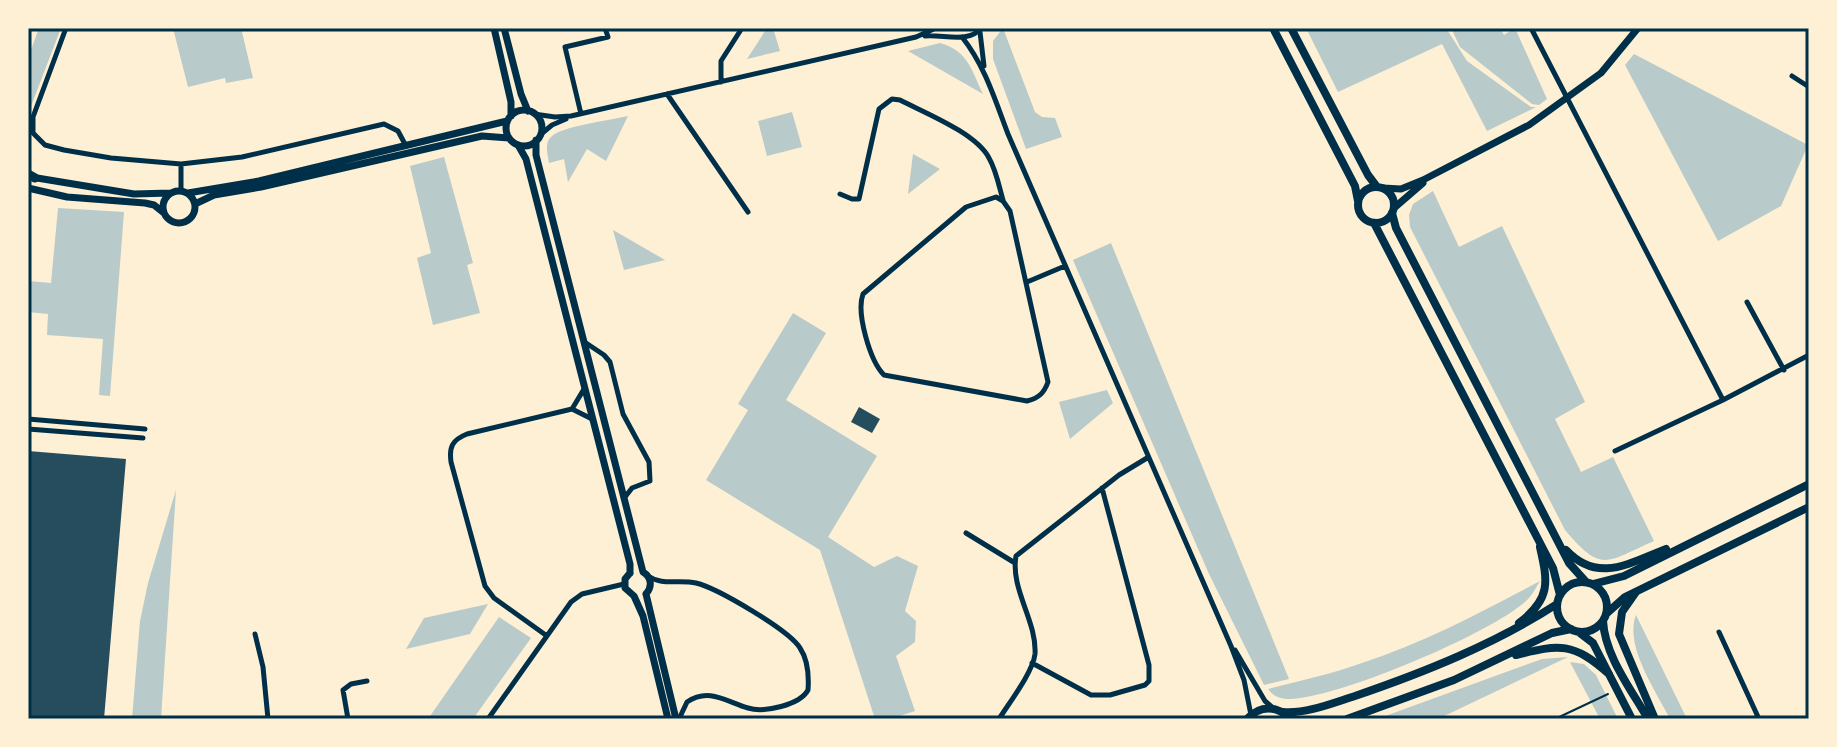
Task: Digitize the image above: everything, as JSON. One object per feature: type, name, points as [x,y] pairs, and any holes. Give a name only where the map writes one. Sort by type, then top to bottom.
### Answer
[{"type":"main road","points":[[1273,28],[1355,186],[1363,218],[1374,223],[1384,221],[1393,211]]},
{"type":"main road","points":[[1291,28],[1368,175],[1392,196],[1396,228],[1569,563],[1605,596],[1604,636],[1648,719]]},
{"type":"main road","points":[[1358,201],[1363,192],[1380,187]]},
{"type":"main road","points":[[1374,223],[1553,568],[1560,619],[1593,643],[1632,719]]},
{"type":"main road","points":[[1249,717],[1262,709],[1292,713],[1389,684],[1532,621],[1558,600],[1571,584],[1612,581],[1809,484]]},
{"type":"main road","points":[[1347,719],[1410,697],[1552,633],[1593,630],[1617,602],[1809,507]]},
{"type":"main road","points":[[1558,541],[1584,565],[1602,570],[1716,531]]},
{"type":"main road","points":[[1501,637],[1528,617],[1543,598],[1547,578],[1537,535]]},
{"type":"main road","points":[[1636,592],[1622,612],[1619,634],[1655,719]]},
{"type":"main road","points":[[1496,660],[1551,646],[1563,646],[1582,652],[1609,674]]},
{"type":"street","points":[[66,28],[31,127],[38,140],[45,145],[80,153],[181,164],[242,157],[384,124],[398,131],[406,146]]},
{"type":"street","points":[[494,28],[511,102],[506,129],[509,138]]},
{"type":"street","points":[[504,28],[521,94],[541,123],[536,155],[624,498],[650,584],[646,594],[678,719]]},
{"type":"street","points":[[581,114],[565,47],[608,37],[605,28]]},
{"type":"street","points":[[721,82],[721,61],[742,28]]},
{"type":"street","points":[[30,176],[134,194],[184,192],[259,181],[406,146],[509,118],[519,111],[555,117],[571,116],[916,37],[936,28]]},
{"type":"street","points":[[949,28],[980,62],[986,74],[1008,134],[1225,632],[1244,680],[1249,717]]},
{"type":"street","points":[[916,37],[971,37],[981,28]]},
{"type":"street","points":[[981,28],[979,40],[986,74]]},
{"type":"street","points":[[1531,28],[1723,400]]},
{"type":"street","points":[[1380,187],[1401,189],[1529,125],[1601,73],[1638,28]]},
{"type":"street","points":[[1792,76],[1809,87]]},
{"type":"street","points":[[667,94],[748,212]]},
{"type":"street","points":[[840,194],[859,199],[879,109],[892,99],[900,100],[954,129],[983,149],[990,159],[1003,201],[1010,211],[1048,382],[1045,392],[1027,401],[884,375],[872,358],[861,298],[966,207],[996,197],[1003,201]]},
{"type":"street","points":[[518,145],[528,145],[552,125],[571,116]]},
{"type":"street","points":[[195,204],[214,195],[482,136],[509,138],[518,145],[526,159],[630,573],[624,584],[577,598],[488,719]]},
{"type":"street","points":[[181,164],[184,192],[195,204]]},
{"type":"street","points":[[1393,211],[1431,176]]},
{"type":"street","points":[[28,188],[67,197],[154,205],[170,221],[182,223],[193,216],[195,204]]},
{"type":"street","points":[[164,213],[164,200],[171,193]]},
{"type":"street","points":[[1027,282],[1065,266]]},
{"type":"street","points":[[1747,302],[1784,370]]},
{"type":"street","points":[[586,343],[610,362],[623,414],[651,469],[650,481],[632,488],[624,498]]},
{"type":"street","points":[[1615,451],[1809,355]]},
{"type":"street","points":[[572,409],[585,385]]},
{"type":"street","points":[[547,636],[494,598],[485,586],[451,462],[450,447],[455,440],[467,434],[572,409],[593,420]]},
{"type":"street","points":[[28,419],[145,429]]},
{"type":"street","points":[[28,429],[143,438]]},
{"type":"street","points":[[999,719],[1035,654],[1015,563],[1021,550],[1147,458]]},
{"type":"street","points":[[1032,663],[1091,695],[1110,695],[1145,685],[1149,681],[1149,665],[1102,488]]},
{"type":"street","points":[[966,533],[1015,563]]},
{"type":"street","points":[[630,573],[646,574],[656,582],[682,581],[708,587],[783,629],[805,657],[808,690],[801,699],[754,710],[708,695],[687,702],[678,719]]},
{"type":"street","points":[[624,584],[627,592],[634,596],[643,616],[668,719]]},
{"type":"street","points":[[634,596],[646,594]]},
{"type":"street","points":[[1225,632],[1258,689],[1282,713]]},
{"type":"street","points":[[1719,632],[1759,719]]},
{"type":"street","points":[[255,634],[263,667],[268,719]]},
{"type":"street","points":[[348,719],[343,690],[351,684],[367,681]]},
{"type":"path","points":[[1555,719],[1617,690]]},
{"type":"shaded area","points":[[39,28],[61,28],[28,114],[28,58]]},
{"type":"shaded area","points":[[173,28],[241,28],[253,78],[226,83],[225,78],[188,87]]},
{"type":"shaded area","points":[[767,28],[773,28],[780,51],[747,59]]},
{"type":"shaded area","points":[[1003,28],[1035,112],[1042,117],[1055,118],[1062,137],[1026,149],[993,59],[993,41]]},
{"type":"shaded area","points":[[1306,28],[1446,28],[1467,61],[1531,107],[1536,107],[1487,131],[1442,44],[1338,92]]},
{"type":"shaded area","points":[[1451,28],[1500,28],[1504,35],[1515,28],[1547,99],[1539,105],[1532,104],[1460,47]]},
{"type":"shaded area","points":[[940,43],[963,56],[983,94],[908,51]]},
{"type":"shaded area","points":[[1634,54],[1808,145],[1781,206],[1718,241],[1625,65]]},
{"type":"shaded area","points":[[792,112],[802,147],[767,156],[758,121]]},
{"type":"shaded area","points":[[628,116],[606,161],[587,149],[568,182],[564,159],[549,163],[548,142],[557,133]]},
{"type":"shaded area","points":[[913,154],[940,169],[908,194]]},
{"type":"shaded area","points":[[444,157],[473,263],[467,265],[480,313],[433,325],[417,258],[431,253],[410,166]]},
{"type":"shaded area","points":[[1433,191],[1459,247],[1502,226],[1585,402],[1555,419],[1581,472],[1613,457],[1654,541],[1605,560],[1588,553],[1565,530],[1410,227],[1409,215],[1413,204]]},
{"type":"shaded area","points":[[58,208],[124,212],[110,396],[99,395],[103,339],[47,335],[48,314],[28,312],[28,281],[51,283]]},
{"type":"shaded area","points":[[613,230],[665,260],[624,270]]},
{"type":"shaded area","points":[[1111,243],[1289,679],[1264,685],[1209,574],[1073,260]]},
{"type":"shaded area","points":[[793,313],[826,333],[786,400],[877,456],[828,537],[874,567],[897,556],[918,566],[905,611],[916,621],[915,642],[896,656],[915,711],[890,719],[875,719],[820,550],[706,480],[748,410],[738,404]]},
{"type":"shaded area","points":[[1107,390],[1113,403],[1070,439],[1059,402]]},
{"type":"shaded area","points":[[176,490],[161,719],[132,719],[140,621]]},
{"type":"shaded area","points":[[1540,581],[1528,599],[1508,614],[1412,662],[1311,696],[1289,699],[1274,695],[1268,689],[1339,671],[1408,646]]},
{"type":"shaded area","points":[[488,604],[470,634],[406,649],[424,618]]},
{"type":"shaded area","points":[[1636,615],[1687,719],[1670,719],[1650,682],[1634,640]]},
{"type":"shaded area","points":[[499,617],[531,638],[473,719],[428,719]]},
{"type":"shaded area","points":[[1568,657],[1438,719],[1377,719],[1542,659]]},
{"type":"shaded area","points":[[1570,662],[1584,664],[1596,675],[1618,719],[1600,719]]},
{"type":"building","points":[[859,407],[880,419],[872,433],[851,422]]},
{"type":"building","points":[[28,451],[126,459],[104,719],[28,719]]}]
